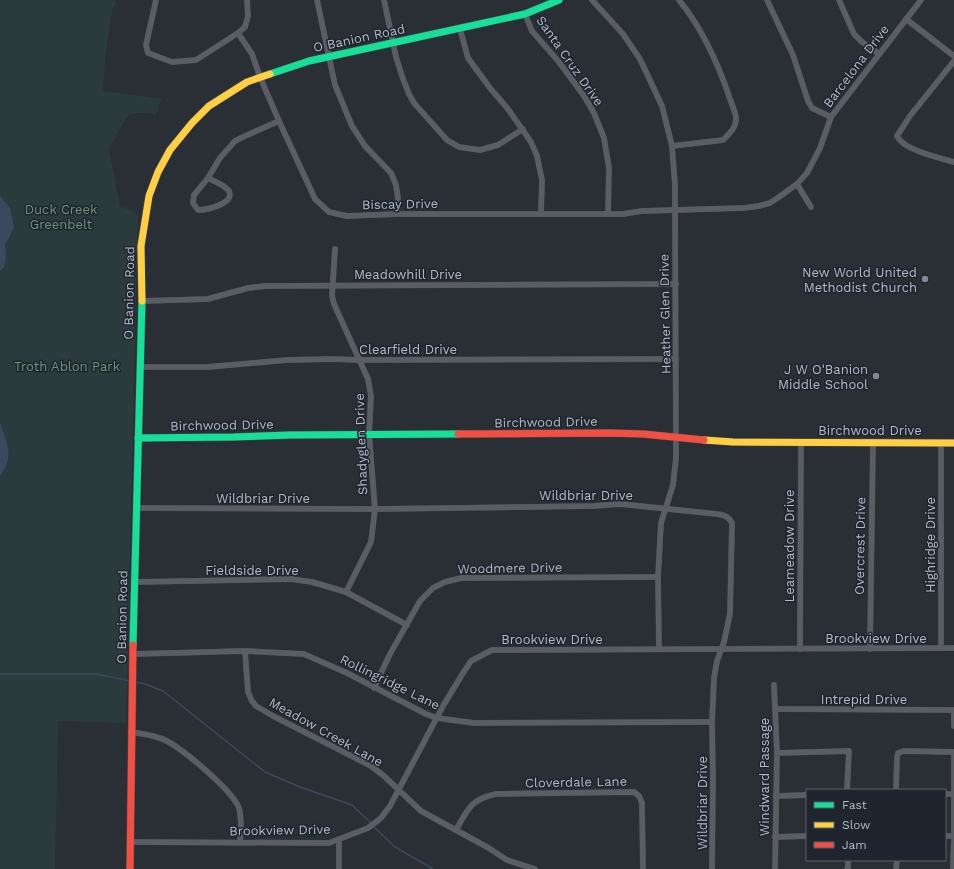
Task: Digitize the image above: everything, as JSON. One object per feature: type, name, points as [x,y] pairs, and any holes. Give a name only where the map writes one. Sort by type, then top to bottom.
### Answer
[{"type":"street","points":[[156,0],[146,45],[148,53],[172,62],[196,60],[238,33],[245,27],[248,16],[247,0]]},
{"type":"street","points":[[317,0],[335,85],[352,126],[365,146],[391,173],[396,185],[398,199],[397,214]]},
{"type":"street","points":[[384,0],[396,57],[403,79],[414,103],[447,140],[459,148],[480,150],[498,145],[523,129]]},
{"type":"street","name":"O Banion Road","points":[[130,869],[131,732],[142,301],[141,246],[149,196],[158,172],[170,150],[182,134],[203,112],[209,106],[247,82],[309,61],[525,14],[559,0]]},
{"type":"street","name":"Heather Glen Drive","points":[[592,0],[622,34],[646,71],[662,106],[672,146],[675,185],[676,458],[673,485],[661,523],[658,577],[659,649]]},
{"type":"street","points":[[672,146],[723,140],[734,128],[736,120],[722,76],[711,49],[679,0]]},
{"type":"street","points":[[767,0],[793,56],[808,102],[812,108],[831,118]]},
{"type":"street","points":[[839,0],[854,34],[878,54]]},
{"type":"street","name":"Barcelona Drive","points":[[675,210],[759,206],[779,197],[796,184],[807,173],[816,158],[831,118],[878,54],[921,0]]},
{"type":"street","name":"Santa Cruz Drive","points":[[525,14],[532,30],[559,62],[584,96],[594,113],[604,138],[609,168],[608,214]]},
{"type":"street","points":[[906,19],[954,56]]},
{"type":"street","points":[[460,29],[468,58],[475,69],[523,129],[531,142],[542,180],[541,214]]},
{"type":"street","name":"Biscay Drive","points":[[238,33],[252,54],[279,121],[310,188],[323,208],[329,212],[347,216],[397,214],[624,214],[642,211],[675,210]]},
{"type":"street","points":[[954,60],[910,116],[897,136],[899,141],[908,146],[931,156],[954,162]]},
{"type":"street","points":[[208,178],[226,188],[230,193],[230,196],[227,202],[198,210],[193,203],[194,195],[208,178],[220,158],[235,141],[279,121]]},
{"type":"street","points":[[796,184],[811,207]]},
{"type":"street","name":"Shadyglen Drive","points":[[335,249],[333,285],[334,304],[370,386],[371,396],[369,434],[375,509],[371,542],[346,592]]},
{"type":"street","name":"Meadowhill Drive","points":[[142,301],[208,299],[248,288],[266,286],[676,284]]},
{"type":"street","name":"Clearfield Drive","points":[[140,367],[207,367],[287,360],[333,359],[676,359]]},
{"type":"street","name":"Birchwood Drive","points":[[138,438],[221,438],[290,434],[611,433],[643,434],[733,442],[954,443]]},
{"type":"street","name":"Leameadow Drive","points":[[800,442],[800,650]]},
{"type":"street","name":"Overcrest Drive","points":[[870,649],[873,443]]},
{"type":"street","name":"Highridge Drive","points":[[941,443],[941,648]]},
{"type":"street","name":"Wildbriar Drive","points":[[136,508],[375,509],[593,506],[620,504],[725,516],[729,518],[732,523],[730,614],[714,678],[712,722],[712,869]]},
{"type":"street","name":"Woodmere Drive","points":[[374,688],[390,654],[420,601],[433,588],[445,582],[456,580],[658,577]]},
{"type":"street","name":"Fieldside Drive","points":[[135,582],[291,579],[312,582],[346,592],[407,625]]},
{"type":"street","name":"Brookview Drive","points":[[130,842],[329,843],[368,828],[381,818],[390,806],[437,718],[471,661],[492,650],[720,650],[759,648],[800,650],[954,648]]},
{"type":"street","name":"Rollingridge Lane","points":[[133,654],[246,650],[304,654],[347,673],[374,688],[437,718],[474,723],[712,722]]},
{"type":"street","name":"Meadow Creek Lane","points":[[246,650],[248,692],[256,706],[371,766],[421,811],[507,860],[535,869]]},
{"type":"street","name":"Windward Passage","points":[[774,685],[776,753],[775,869]]},
{"type":"street","name":"Intrepid Drive","points":[[775,709],[954,710]]},
{"type":"street","points":[[954,710],[954,726]]},
{"type":"street","points":[[131,732],[156,737],[167,741],[186,754],[226,788],[234,798],[239,808],[241,817],[240,842]]},
{"type":"street","points":[[776,753],[848,751],[847,789]]},
{"type":"street","points":[[896,789],[898,753],[904,751],[954,752]]},
{"type":"street","points":[[954,756],[954,832]]},
{"type":"street","name":"Cloverdale Lane","points":[[456,830],[467,810],[484,796],[496,794],[634,792],[639,796],[642,803],[643,869]]},
{"type":"street","points":[[776,796],[806,795]]},
{"type":"street","points":[[775,837],[806,836]]},
{"type":"street","points":[[953,869],[954,839]]},
{"type":"street","points":[[339,840],[339,869]]},
{"type":"green space","points":[[0,0],[116,0],[115,6],[113,6],[105,58],[103,91],[162,99],[155,116],[149,113],[135,113],[129,115],[123,123],[109,150],[120,206],[138,214],[126,723],[58,721],[55,869],[0,869]]},
{"type":"water","points":[[0,196],[10,208],[14,227],[5,244],[6,258],[4,267],[0,271]]},
{"type":"water","points":[[0,422],[7,443],[8,456],[5,469],[0,476]]},
{"type":"waterway","points":[[0,674],[96,674],[130,681]]},
{"type":"waterway","points":[[136,682],[163,691],[265,772],[300,787],[352,805],[371,823]]},
{"type":"waterway","points":[[373,826],[395,847],[433,869]]},
{"type":"traffic: fast","points":[[270,74],[309,61],[525,14],[559,0]]},
{"type":"traffic: fast","points":[[133,645],[142,301]]},
{"type":"traffic: fast","points":[[138,438],[458,434]]},
{"type":"traffic: slow","points":[[142,301],[141,246],[149,196],[158,172],[170,150],[192,123],[209,106],[247,82],[270,74]]},
{"type":"traffic: slow","points":[[704,440],[733,442],[954,443]]},
{"type":"traffic: jam","points":[[458,434],[611,433],[643,434],[704,440]]},
{"type":"traffic: jam","points":[[130,869],[133,645]]},
{"type":"place","name":"New World United Methodist Church","points":[[925,279]]},
{"type":"place","name":"J W O'Banion Middle School","points":[[876,376]]},
{"type":"park label","name":"Duck Creek Greenbelt","points":[[61,216]]},
{"type":"park label","name":"Troth Ablon Park","points":[[67,366]]}]
